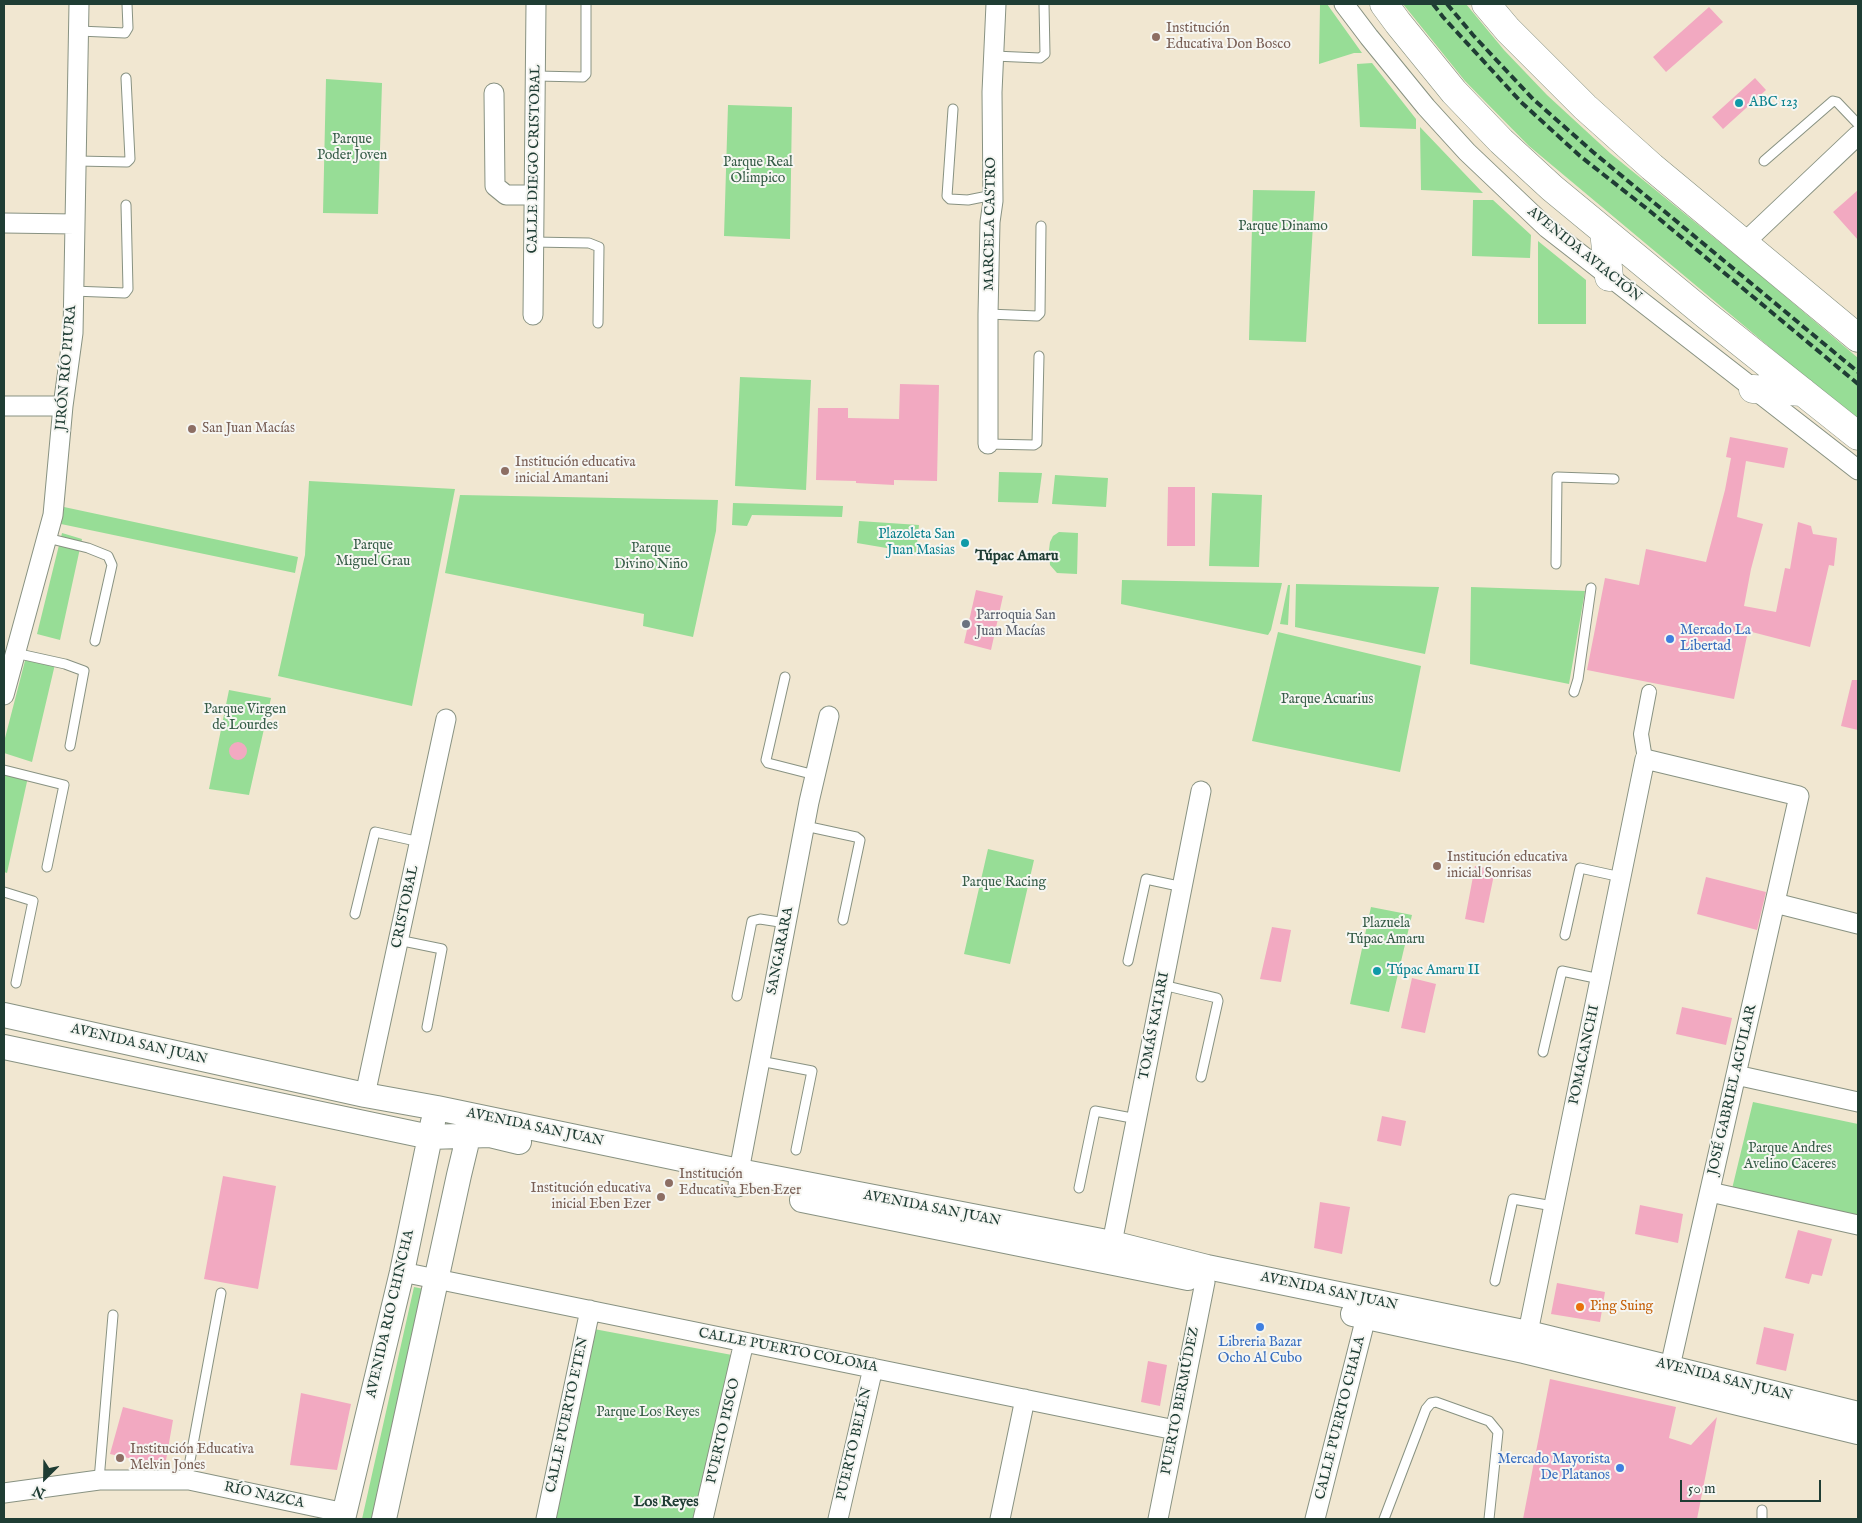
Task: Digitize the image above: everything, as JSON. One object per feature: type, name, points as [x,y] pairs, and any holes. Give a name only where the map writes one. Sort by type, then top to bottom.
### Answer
[{"type":"main road","points":[[1384,4],[1460,99],[1501,141],[1552,188],[1706,315],[1858,436]]},
{"type":"main road","points":[[1486,4],[1508,30],[1585,107],[1652,167],[1858,338]]},
{"type":"main road","points":[[1604,231],[1609,277]]},
{"type":"main road","points":[[1753,390],[1803,392]]},
{"type":"street","name":"JIRÓN RÍO PIURA","points":[[4,695],[53,515],[63,406],[73,333],[79,4]]},
{"type":"street","name":"CALLE DIEGO CRISTOBAL","points":[[533,315],[536,4]]},
{"type":"street","name":"MARCELA CASTRO","points":[[988,444],[988,314],[990,222],[993,195],[996,4]]},
{"type":"street","name":"AVENIDA AVIACIÓN","points":[[1344,4],[1368,37],[1467,152],[1546,228],[1858,470]]},
{"type":"street","points":[[494,93],[495,186],[506,195],[534,196]]},
{"type":"street","points":[[1744,243],[1858,135]]},
{"type":"street","points":[[4,222],[75,224]]},
{"type":"street","points":[[4,406],[63,406]]},
{"type":"street","points":[[1645,759],[1641,734],[1649,692]]},
{"type":"street","name":"SANGARARA","points":[[739,1179],[815,775],[830,716]]},
{"type":"street","name":"CRISTOBAL","points":[[365,1095],[446,719]]},
{"type":"street","name":"JOSÉ GABRIEL AGUILAR","points":[[1645,759],[1799,796],[1668,1376]]},
{"type":"street","name":"POMACANCHI","points":[[1526,1342],[1645,759]]},
{"type":"street","name":"TOMÁS KATARI","points":[[1112,1252],[1202,791]]},
{"type":"street","points":[[1775,903],[1858,924]]},
{"type":"street","name":"AVENIDA SAN JUAN","points":[[4,1015],[365,1095],[437,1108],[490,1135],[739,1179],[1112,1252],[1207,1267],[1668,1376],[1858,1414]]},
{"type":"street","name":"AVENIDA SAN JUAN","points":[[4,1047],[430,1137],[471,1125]]},
{"type":"street","points":[[1736,1075],[1858,1102]]},
{"type":"street","name":"AVENIDA RIO CHINCHA","points":[[344,1516],[402,1272],[437,1108]]},
{"type":"street","points":[[384,1519],[435,1280],[471,1125]]},
{"type":"street","points":[[1710,1192],[1858,1225]]},
{"type":"street","name":"AVENIDA SAN JUAN","points":[[1112,1252],[1204,1282],[1366,1317],[1526,1342]]},
{"type":"street","name":"CALLE PUERTO COLOMA","points":[[402,1272],[1175,1430]]},
{"type":"street","name":"PUERTO BERMÚDEZ","points":[[1158,1519],[1204,1282]]},
{"type":"street","name":"CALLE PUERTO ETEN","points":[[546,1519],[590,1310]]},
{"type":"street","name":"CALLE PUERTO CHALA","points":[[1315,1519],[1366,1317]]},
{"type":"street","name":"PUERTO PISCO","points":[[703,1519],[744,1342]]},
{"type":"street","name":"PUERTO BELÉN","points":[[838,1519],[873,1368]]},
{"type":"street","name":"AVENIDA SAN JUAN","points":[[1668,1376],[1858,1432]]},
{"type":"street","points":[[1000,1519],[1025,1399]]},
{"type":"street","name":"RÍO NAZCA","points":[[4,1493],[99,1480],[188,1480],[344,1516]]},
{"type":"lane","points":[[79,31],[125,33],[128,28],[127,4]]},
{"type":"lane","points":[[536,76],[583,77],[586,74],[586,4]]},
{"type":"lane","points":[[994,56],[1040,58],[1045,54],[1044,4]]},
{"type":"lane","points":[[77,161],[127,162],[130,159],[126,78]]},
{"type":"lane","points":[[1764,161],[1833,101],[1837,102],[1858,124]]},
{"type":"lane","points":[[953,108],[947,196],[950,199],[968,200],[993,195]]},
{"type":"lane","points":[[73,290],[125,293],[128,289],[126,205]]},
{"type":"lane","points":[[988,314],[1037,316],[1040,313],[1041,226]]},
{"type":"lane","points":[[533,242],[589,243],[600,247],[598,323]]},
{"type":"lane","points":[[988,444],[1034,445],[1037,443],[1039,356]]},
{"type":"lane","points":[[1556,564],[1557,477],[1560,475],[1614,478]]},
{"type":"lane","points":[[47,538],[88,548],[108,556],[112,565],[95,641]]},
{"type":"lane","points":[[1574,692],[1578,679],[1590,588]]},
{"type":"lane","points":[[15,653],[65,664],[84,671],[70,746]]},
{"type":"lane","points":[[785,677],[766,760],[768,763],[815,775]]},
{"type":"lane","points":[[4,770],[64,785],[47,867]]},
{"type":"lane","points":[[805,826],[856,836],[860,840],[843,920]]},
{"type":"lane","points":[[355,914],[375,832],[420,842]]},
{"type":"lane","points":[[1565,935],[1580,868],[1621,877]]},
{"type":"lane","points":[[1128,961],[1146,879],[1183,887]]},
{"type":"lane","points":[[4,892],[33,900],[16,983]]},
{"type":"lane","points":[[737,996],[752,921],[760,919],[786,924]]},
{"type":"lane","points":[[398,940],[442,950],[427,1026]]},
{"type":"lane","points":[[1543,1052],[1562,971],[1600,979]]},
{"type":"lane","points":[[1163,985],[1217,998],[1218,1001],[1202,1077]]},
{"type":"lane","points":[[760,1061],[812,1071],[796,1150]]},
{"type":"lane","points":[[1079,1188],[1095,1111],[1137,1119]]},
{"type":"lane","points":[[1495,1281],[1513,1199],[1554,1206]]},
{"type":"lane","points":[[188,1480],[221,1293]]},
{"type":"lane","points":[[99,1480],[113,1315]]},
{"type":"lane","points":[[1384,1519],[1426,1409],[1431,1403],[1436,1402],[1489,1421],[1498,1432],[1489,1519]]},
{"type":"green space","points":[[1320,4],[1327,4],[1362,53],[1354,53],[1319,64]]},
{"type":"green space","points":[[1403,4],[1466,4],[1504,50],[1547,95],[1610,153],[1760,275],[1858,358],[1858,421],[1529,146],[1465,81]]},
{"type":"green space","points":[[1372,63],[1416,119],[1416,129],[1360,127],[1357,64]]},
{"type":"green space","name":"Parque Poder Joven","points":[[326,79],[382,83],[378,214],[323,213]]},
{"type":"green space","name":"Parque Real Olimpico","points":[[728,105],[792,107],[790,239],[724,236]]},
{"type":"green space","points":[[1420,127],[1483,193],[1421,190]]},
{"type":"green space","name":"Parque Dinamo","points":[[1253,190],[1315,191],[1306,342],[1249,340]]},
{"type":"green space","points":[[1473,200],[1493,200],[1531,235],[1530,258],[1472,256]]},
{"type":"green space","points":[[1538,241],[1586,280],[1586,324],[1538,324]]},
{"type":"green space","points":[[740,377],[811,380],[806,490],[735,486]]},
{"type":"green space","points":[[999,472],[1042,473],[1038,503],[998,502]]},
{"type":"green space","points":[[1055,475],[1108,478],[1106,507],[1052,504]]},
{"type":"green space","name":"Parque Miguel Grau","points":[[309,481],[455,489],[412,706],[278,676],[305,555]]},
{"type":"green space","points":[[1212,493],[1262,495],[1259,567],[1209,566]]},
{"type":"green space","name":"Parque Divino Niño","points":[[460,495],[718,500],[716,531],[693,637],[643,626],[644,614],[445,573]]},
{"type":"green space","points":[[733,503],[843,506],[842,517],[752,515],[747,526],[732,525]]},
{"type":"green space","points":[[64,507],[298,557],[295,573],[61,524]]},
{"type":"green space","points":[[859,521],[919,525],[916,553],[857,543]]},
{"type":"green space","points":[[1059,532],[1078,533],[1077,574],[1057,573],[1050,565],[1050,542],[1053,536]]},
{"type":"green space","points":[[62,533],[82,539],[60,640],[37,634]]},
{"type":"green space","points":[[1122,580],[1282,583],[1271,630],[1268,635],[1121,604]]},
{"type":"green space","points":[[1296,584],[1439,587],[1425,654],[1295,627]]},
{"type":"green space","points":[[1288,585],[1290,585],[1288,625],[1280,624]]},
{"type":"green space","points":[[1471,587],[1585,591],[1569,684],[1470,664]]},
{"type":"green space","name":"Parque Acuarius","points":[[1278,632],[1421,666],[1400,772],[1252,741]]},
{"type":"green space","points":[[27,653],[56,660],[32,762],[4,753],[4,742]]},
{"type":"green space","name":"Parque Virgen de Lourdes","points":[[229,690],[271,698],[249,795],[209,789]]},
{"type":"green space","points":[[4,772],[28,777],[7,873],[4,872]]},
{"type":"green space","name":"Parque Racing","points":[[988,849],[1034,860],[1010,964],[964,954]]},
{"type":"green space","name":"Plazuela Túpac Amaru","points":[[1371,907],[1412,915],[1389,1012],[1350,1004]]},
{"type":"green space","name":"Parque Andres Avelino Caceres","points":[[1753,1102],[1858,1124],[1858,1218],[1731,1193]]},
{"type":"green space","points":[[414,1287],[424,1289],[374,1519],[362,1519]]},
{"type":"green space","name":"Parque Los Reyes","points":[[594,1329],[732,1355],[693,1519],[556,1519]]},
{"type":"building","points":[[1709,7],[1723,22],[1666,72],[1653,57]]},
{"type":"building","name":"ABC 123","points":[[1755,78],[1766,90],[1723,129],[1712,117]]},
{"type":"building","points":[[1858,190],[1858,240],[1833,212]]},
{"type":"building","points":[[900,384],[939,385],[937,481],[894,480],[894,485],[856,483],[856,481],[816,480],[818,408],[848,408],[848,418],[899,419]]},
{"type":"building","points":[[1730,437],[1788,448],[1784,468],[1746,461],[1737,517],[1763,524],[1751,569],[1744,606],[1776,612],[1785,568],[1790,569],[1798,522],[1811,526],[1813,534],[1837,538],[1834,566],[1829,565],[1810,647],[1748,631],[1734,699],[1587,670],[1605,578],[1639,585],[1646,549],[1706,562],[1725,490],[1731,458],[1726,457]]},
{"type":"building","points":[[1168,487],[1195,487],[1195,546],[1167,546]]},
{"type":"building","points":[[976,590],[1003,596],[991,650],[964,643]]},
{"type":"building","points":[[1852,680],[1858,680],[1858,730],[1841,726]]},
{"type":"building","points":[[238,742],[244,745],[247,751],[244,757],[238,760],[232,757],[229,751],[232,745]]},
{"type":"building","points":[[1475,866],[1495,870],[1484,923],[1465,919]]},
{"type":"building","points":[[1706,877],[1766,892],[1757,930],[1697,914]]},
{"type":"building","points":[[1272,927],[1291,930],[1281,982],[1260,979]]},
{"type":"building","points":[[1412,978],[1436,984],[1425,1033],[1401,1028]]},
{"type":"building","points":[[1682,1007],[1732,1018],[1726,1045],[1676,1034]]},
{"type":"building","points":[[1382,1116],[1406,1121],[1401,1146],[1377,1141]]},
{"type":"building","points":[[223,1176],[276,1186],[258,1289],[204,1279]]},
{"type":"building","points":[[1320,1202],[1350,1207],[1342,1254],[1314,1248]]},
{"type":"building","points":[[1640,1205],[1683,1214],[1678,1243],[1635,1234]]},
{"type":"building","points":[[1798,1230],[1832,1239],[1822,1276],[1812,1274],[1809,1284],[1785,1278]]},
{"type":"building","points":[[1557,1283],[1605,1292],[1600,1322],[1551,1314]]},
{"type":"building","points":[[1764,1327],[1794,1334],[1786,1371],[1756,1364]]},
{"type":"building","points":[[1148,1361],[1167,1365],[1160,1406],[1141,1402]]},
{"type":"building","name":"Mercado Mayorista De Platanos","points":[[1550,1379],[1676,1407],[1669,1438],[1691,1445],[1717,1417],[1697,1519],[1523,1519]]},
{"type":"building","points":[[301,1393],[351,1404],[337,1470],[290,1465]]},
{"type":"building","points":[[123,1407],[173,1420],[165,1466],[110,1454]]},
{"type":"railway","points":[[1433,4],[1521,102],[1580,156],[1651,212],[1858,384]]},
{"type":"railway","points":[[1447,4],[1473,35],[1533,99],[1593,152],[1858,372]]},
{"type":"place","name":"Institución Educativa Don Bosco","points":[[1156,37]]},
{"type":"place","name":"ABC 123","points":[[1739,103]]},
{"type":"place","name":"San Juan Macías","points":[[192,429]]},
{"type":"place","name":"Institución educativa inicial Amantani","points":[[505,471]]},
{"type":"place","name":"Plazoleta San Juan Masias","points":[[965,543]]},
{"type":"place","name":"Parroquia San Juan Macías","points":[[966,624]]},
{"type":"place","name":"Mercado La Libertad","points":[[1670,639]]},
{"type":"place","name":"Institución educativa inicial Sonrisas","points":[[1437,866]]},
{"type":"place","name":"Túpac Amaru II","points":[[1377,971]]},
{"type":"place","name":"Institución Educativa Eben Ezer","points":[[669,1183]]},
{"type":"place","name":"Institución educativa inicial Eben Ezer","points":[[661,1197]]},
{"type":"place","name":"Ping Suing","points":[[1580,1307]]},
{"type":"place","name":"Libreria Bazar Ocho Al Cubo","points":[[1260,1327]]},
{"type":"place","name":"Institución Educativa Melvin Jones","points":[[120,1458]]},
{"type":"place","name":"Mercado Mayorista De Platanos","points":[[1620,1468]]},
{"type":"district","name":"Túpac Amaru","points":[[1017,557]]},
{"type":"district","name":"Los Reyes","points":[[666,1503]]}]
